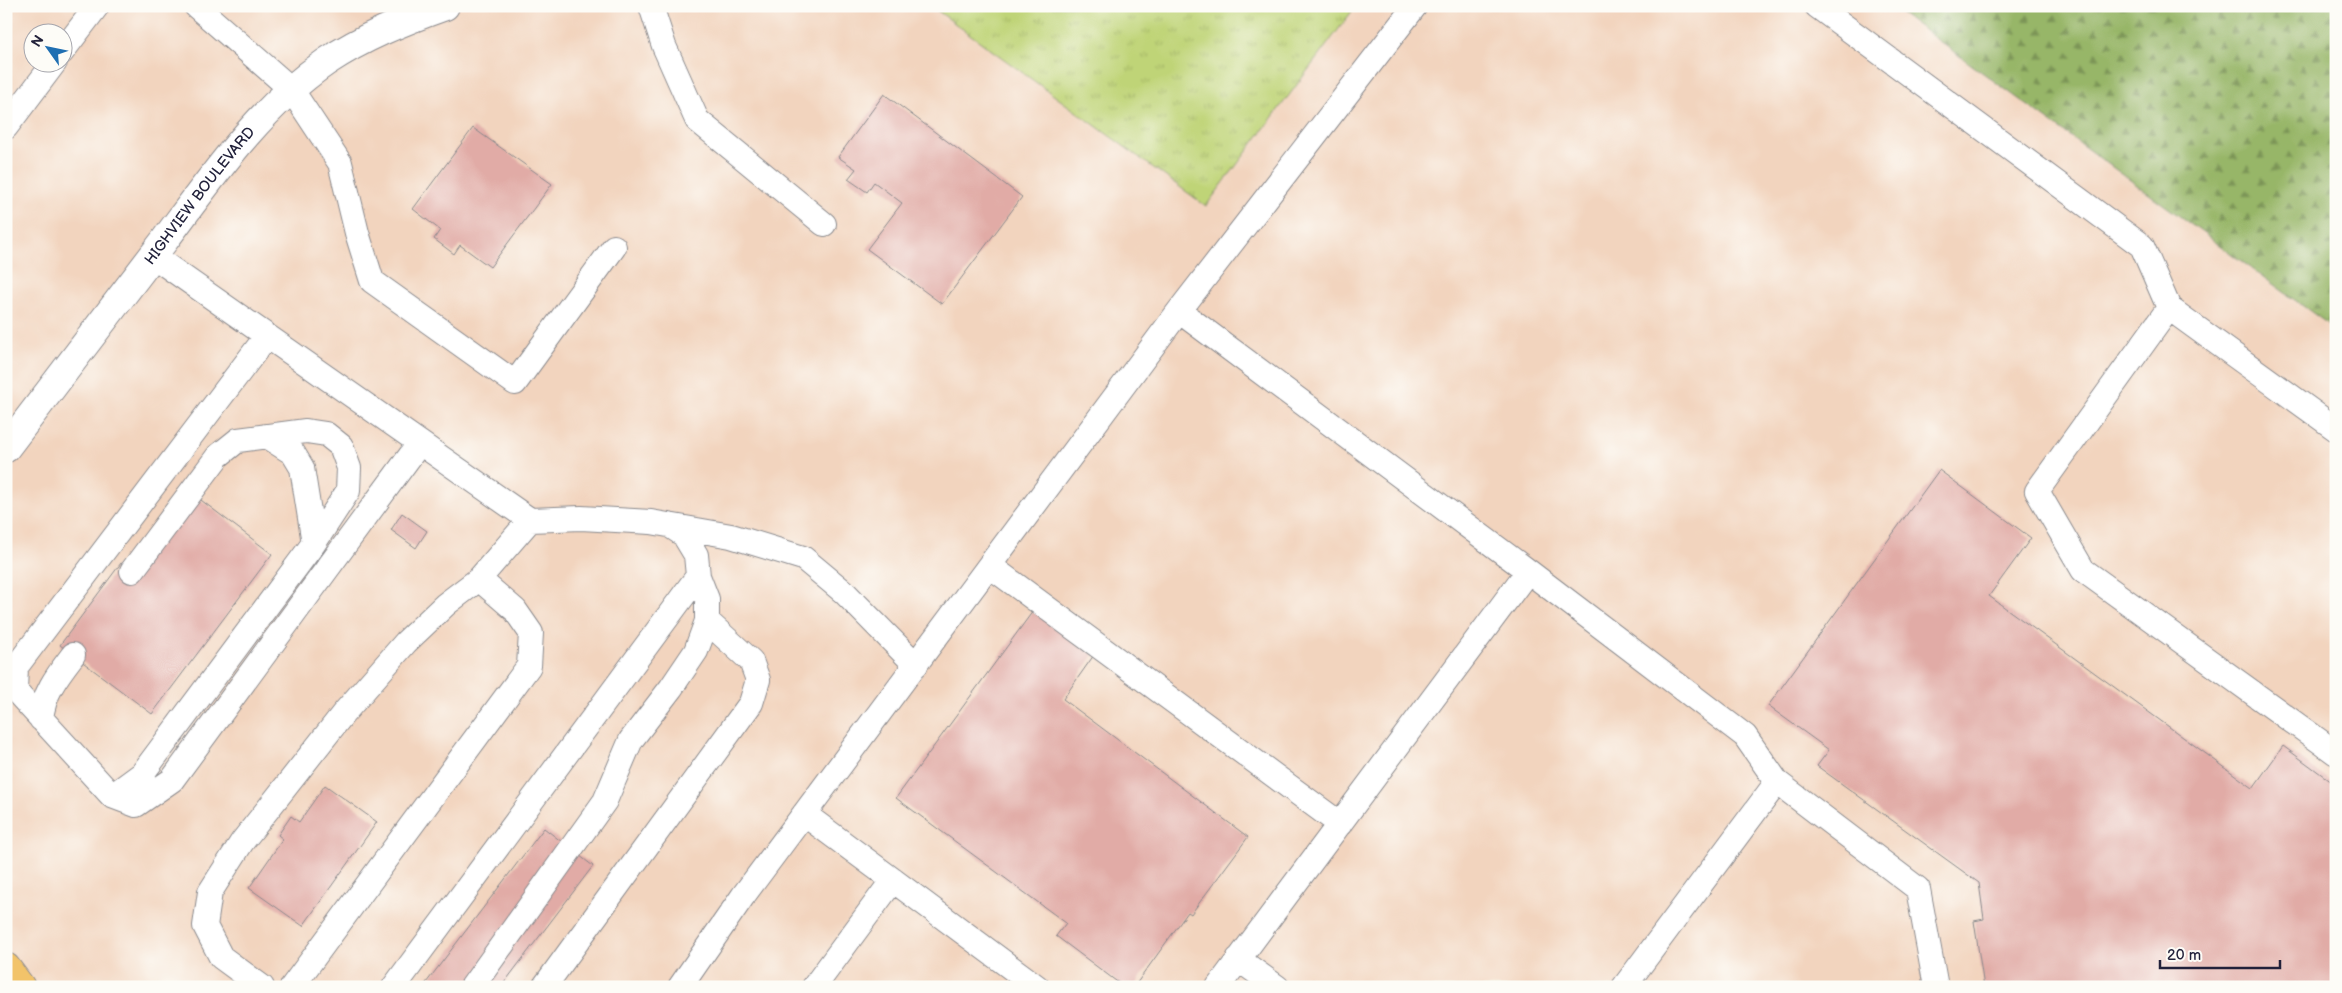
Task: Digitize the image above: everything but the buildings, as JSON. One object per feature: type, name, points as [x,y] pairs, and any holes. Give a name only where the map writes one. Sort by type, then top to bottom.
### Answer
[{"type":"main road","points":[[6,967],[21,987]]},
{"type":"street","name":"HIGHVIEW BOULEVARD","points":[[6,448],[254,125],[291,89],[325,62],[394,24],[438,7]]},
{"type":"lane","points":[[72,39],[97,6]]},
{"type":"lane","points":[[196,6],[291,89],[340,163],[357,233],[372,281],[514,382],[614,247]]},
{"type":"lane","points":[[651,6],[664,46],[697,120],[824,224]]},
{"type":"lane","points":[[680,987],[743,896],[1179,311],[1415,6]]},
{"type":"lane","points":[[1817,6],[2142,246],[2169,308],[2336,429]]},
{"type":"lane","points":[[6,127],[47,72]]},
{"type":"lane","points":[[153,256],[530,520],[581,518],[669,526],[731,536],[803,558],[846,593],[916,665]]},
{"type":"lane","points":[[2169,308],[2037,491],[2083,570],[2336,753]]},
{"type":"lane","points":[[1179,311],[1528,571],[1745,736],[1777,782],[1918,889],[1936,987]]},
{"type":"lane","points":[[266,336],[16,666],[15,690],[112,796],[136,804],[172,780],[419,444]]},
{"type":"lane","points":[[112,796],[142,774],[314,543],[348,490],[349,468],[341,446],[326,434],[306,431],[238,440],[218,456],[132,571]]},
{"type":"lane","points":[[266,436],[293,453],[302,468],[314,543]]},
{"type":"lane","points":[[258,984],[221,957],[205,926],[210,892],[242,842],[343,714],[406,642],[446,604],[479,579],[530,520]]},
{"type":"lane","points":[[472,987],[606,801],[631,740],[672,688],[696,651],[708,621],[707,599],[698,576],[696,556],[684,535],[669,526]]},
{"type":"lane","points":[[990,566],[1340,824]]},
{"type":"lane","points":[[1218,987],[1528,571]]},
{"type":"lane","points":[[394,987],[698,576]]},
{"type":"lane","points":[[292,987],[529,666],[531,633],[515,610],[479,579]]},
{"type":"lane","points":[[544,987],[751,703],[758,680],[751,661],[708,621]]},
{"type":"lane","points":[[41,719],[43,702],[52,683],[72,655]]},
{"type":"lane","points":[[1624,987],[1777,782]]},
{"type":"lane","points":[[804,814],[1036,987]]},
{"type":"lane","points":[[814,987],[893,880]]},
{"type":"lane","points":[[1238,959],[1277,987]]},
{"type":"shaded area","points":[[6,6],[931,6],[1206,206],[1356,6],[1891,6],[2336,330],[2336,987],[6,987]]},
{"type":"green space","points":[[931,6],[1356,6],[1206,206]]},
{"type":"green space","points":[[1891,6],[2336,6],[2336,330]]}]
